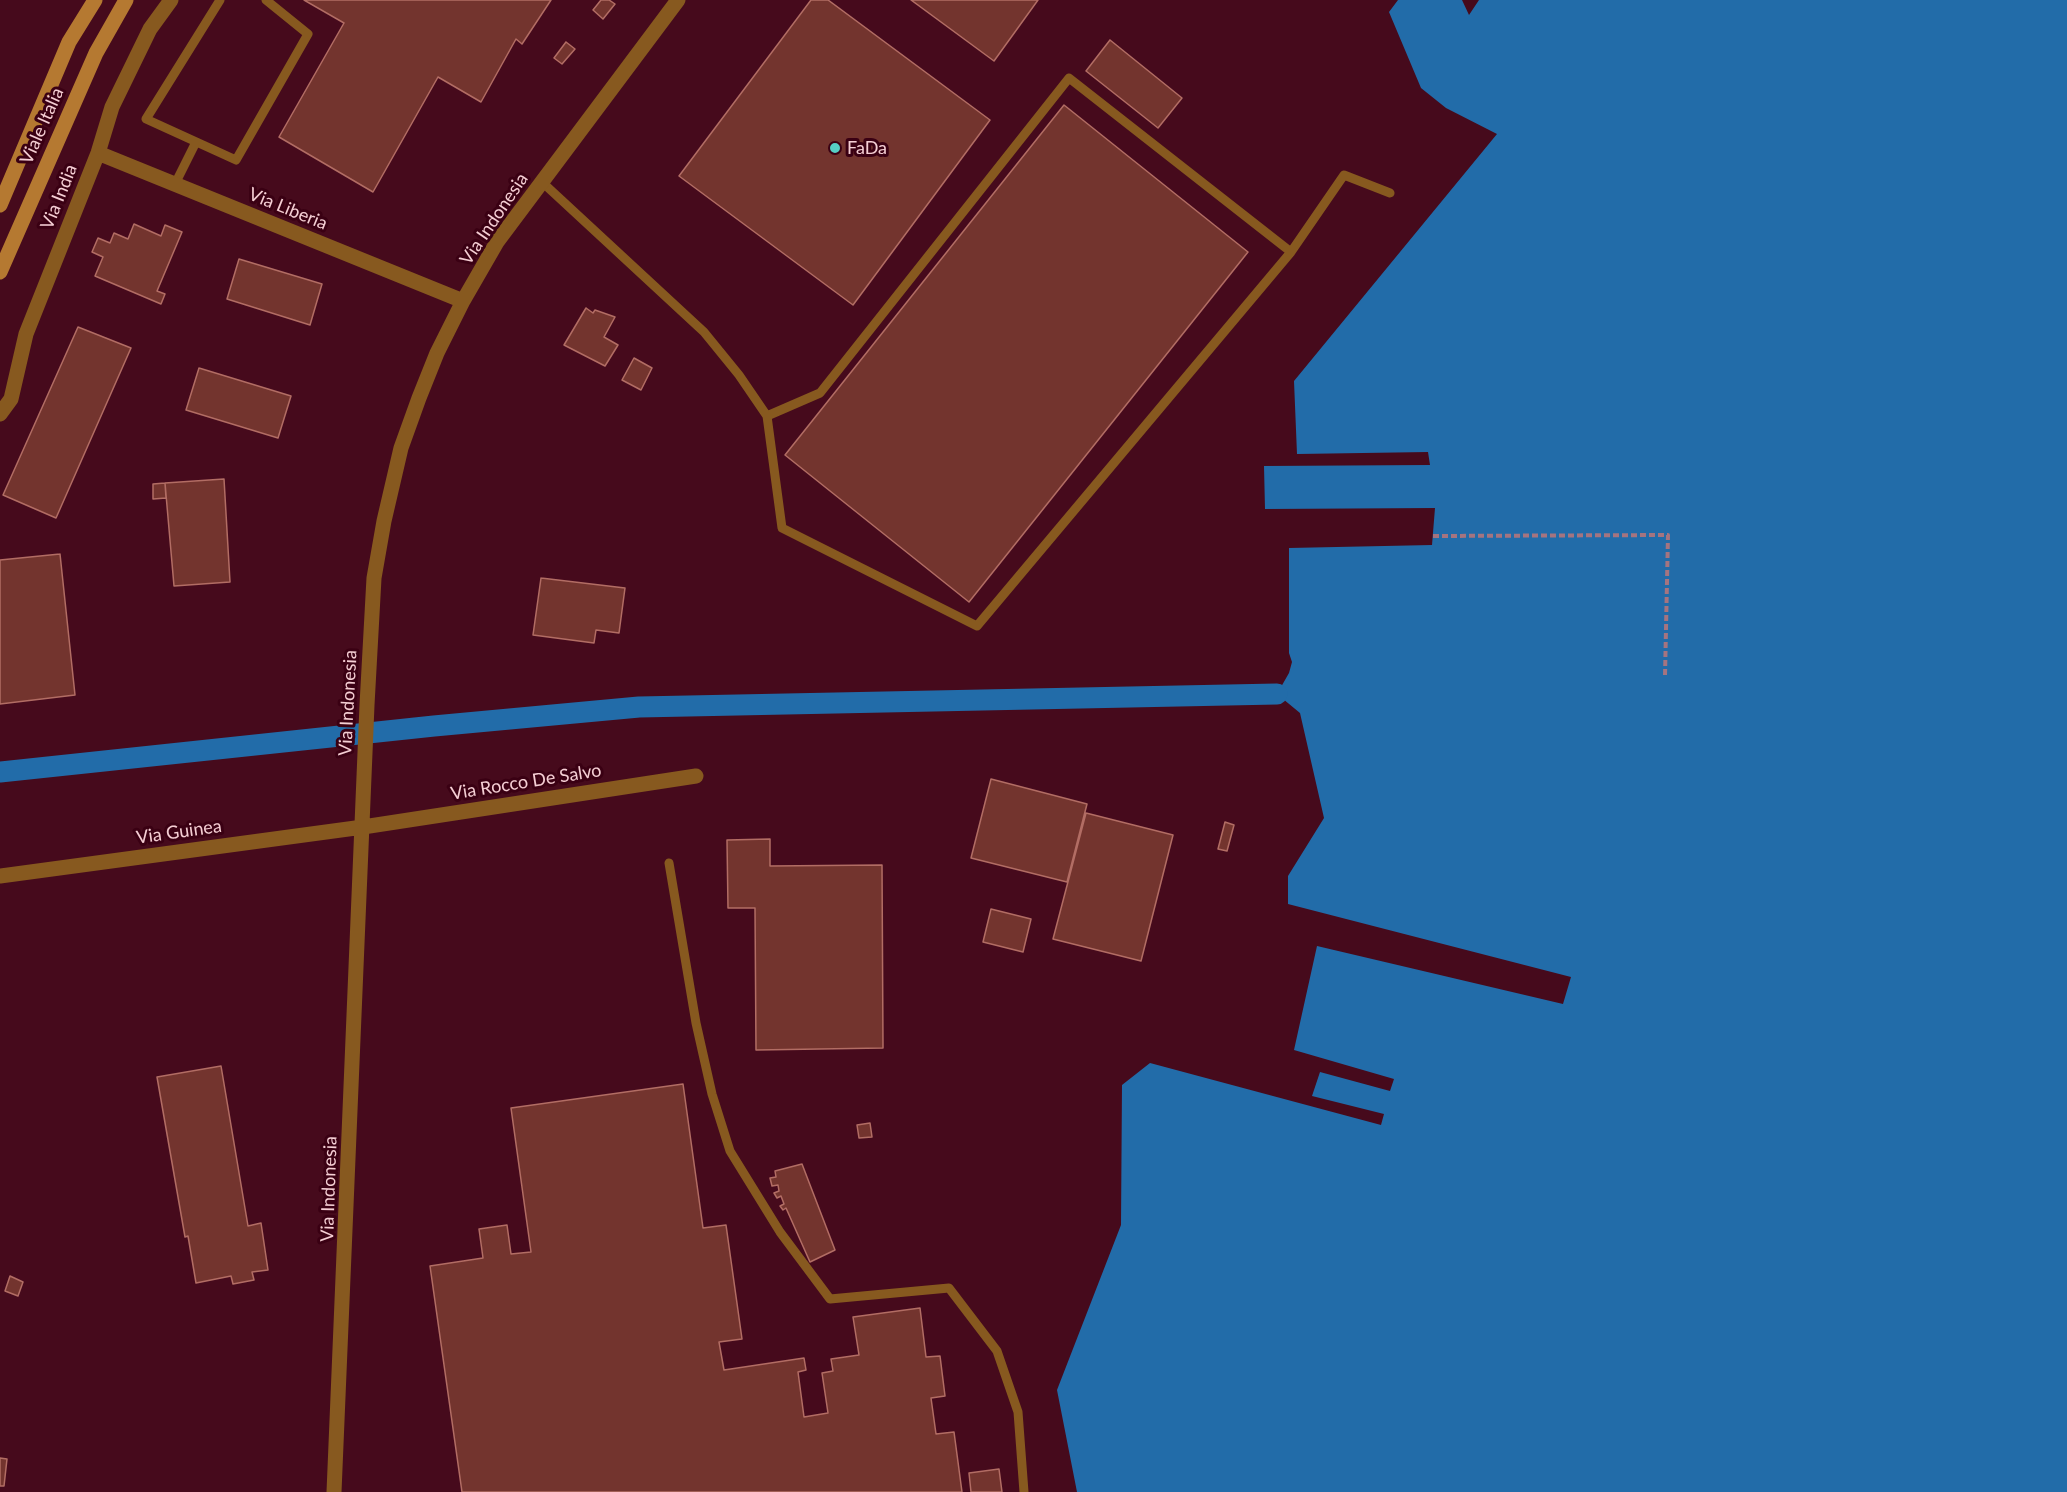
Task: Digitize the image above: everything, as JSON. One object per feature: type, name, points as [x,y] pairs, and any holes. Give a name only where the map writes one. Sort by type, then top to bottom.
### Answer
[{"type":"main road","name":"Viale Italia","points":[[0,205],[69,42],[95,0]]},
{"type":"main road","name":"Viale Italia","points":[[0,272],[96,53],[126,0]]},
{"type":"street","name":"Via India","points":[[0,414],[11,399],[26,334],[98,153],[126,74],[150,29],[171,0]]},
{"type":"street","name":"Via Indonesia","points":[[334,1492],[374,578],[401,447],[437,353],[463,301],[497,242],[678,0]]},
{"type":"street","name":"Via Liberia","points":[[98,153],[463,301]]},
{"type":"street","name":"Via Rocco De Salvo","points":[[363,827],[696,776]]},
{"type":"street","name":"Via Guinea","points":[[0,876],[363,827]]},
{"type":"lane","points":[[220,0],[146,119],[236,160],[308,34],[266,0]]},
{"type":"lane","points":[[767,416],[820,393],[1069,78],[1291,252]]},
{"type":"lane","points":[[175,184],[196,142]]},
{"type":"lane","points":[[542,182],[704,333],[739,375],[767,416],[782,528],[977,626],[1291,252],[1344,175],[1390,193]]},
{"type":"lane","points":[[669,863],[696,1023],[712,1094],[730,1151],[780,1232],[830,1299],[949,1288],[997,1351],[1018,1412],[1024,1492]]},
{"type":"path","points":[[1433,536],[1668,535],[1665,676]]},
{"type":"water","points":[[1398,0],[1462,0],[1469,15],[1479,0],[2067,0],[2067,1492],[1077,1492],[1057,1390],[1121,1225],[1122,1085],[1150,1063],[1381,1125],[1384,1114],[1312,1096],[1320,1072],[1390,1091],[1394,1079],[1294,1050],[1317,946],[1563,1004],[1571,977],[1288,904],[1288,876],[1324,818],[1300,713],[1277,694],[1289,673],[1292,662],[1289,653],[1289,548],[1432,545],[1435,508],[1265,509],[1264,466],[1430,465],[1428,452],[1297,454],[1294,381],[1497,134],[1446,108],[1421,88],[1389,12]]},
{"type":"building","points":[[304,0],[551,0],[522,44],[516,39],[481,102],[438,77],[373,192],[279,137],[344,23]]},
{"type":"building","points":[[601,0],[609,0],[615,4],[603,19],[593,10]]},
{"type":"building","name":"FaDa","points":[[811,0],[828,0],[990,120],[853,305],[679,176]]},
{"type":"building","points":[[911,0],[1038,0],[994,61]]},
{"type":"building","points":[[1110,40],[1182,98],[1158,128],[1086,71]]},
{"type":"building","points":[[566,42],[575,49],[562,64],[554,58]]},
{"type":"building","points":[[1064,105],[1248,252],[969,602],[785,455]]},
{"type":"building","points":[[134,224],[161,236],[165,225],[182,232],[157,291],[165,294],[161,304],[95,276],[103,257],[92,252],[98,238],[110,243],[114,233],[128,239]]},
{"type":"building","points":[[239,259],[322,284],[310,325],[227,299]]},
{"type":"building","points":[[586,308],[593,313],[595,310],[615,317],[604,337],[618,345],[605,366],[564,345]]},
{"type":"building","points":[[78,327],[131,348],[56,518],[3,495]]},
{"type":"building","points":[[634,358],[652,368],[641,390],[622,380]]},
{"type":"building","points":[[199,368],[291,396],[278,438],[186,410]]},
{"type":"building","points":[[224,479],[230,582],[174,586],[165,483]]},
{"type":"building","points":[[165,483],[166,498],[153,499],[153,484]]},
{"type":"building","points":[[60,554],[75,695],[0,704],[0,560]]},
{"type":"building","points":[[541,578],[625,588],[619,633],[596,630],[594,643],[533,635]]},
{"type":"building","points":[[991,779],[1087,804],[1067,882],[971,858]]},
{"type":"building","points":[[1086,813],[1173,835],[1141,961],[1053,939]]},
{"type":"building","points":[[1225,822],[1234,825],[1227,851],[1218,849]]},
{"type":"building","points":[[770,839],[770,866],[882,865],[883,1048],[756,1050],[755,908],[728,908],[727,840]]},
{"type":"building","points":[[991,909],[1031,919],[1023,952],[983,942]]},
{"type":"building","points":[[221,1066],[248,1226],[261,1223],[268,1270],[252,1272],[254,1280],[233,1284],[231,1276],[196,1283],[188,1236],[185,1237],[157,1077]]},
{"type":"building","points":[[683,1084],[703,1228],[726,1225],[742,1339],[719,1342],[724,1370],[804,1358],[806,1370],[798,1372],[804,1417],[828,1413],[822,1373],[833,1371],[831,1359],[859,1355],[853,1317],[920,1308],[926,1357],[940,1356],[945,1396],[931,1398],[936,1434],[954,1432],[962,1492],[462,1492],[430,1266],[483,1258],[479,1229],[507,1225],[511,1254],[531,1252],[511,1108]]},
{"type":"building","points":[[870,1123],[872,1137],[859,1138],[857,1125]]},
{"type":"building","points":[[802,1164],[835,1250],[810,1262],[786,1208],[783,1210],[780,1206],[784,1204],[781,1196],[777,1198],[774,1193],[779,1191],[778,1185],[772,1186],[770,1178],[776,1177],[775,1171]]},
{"type":"building","points":[[10,1276],[23,1282],[18,1296],[5,1291]]},
{"type":"building","points":[[0,1458],[7,1459],[4,1486],[0,1486]]},
{"type":"building","points":[[999,1469],[1002,1492],[971,1492],[969,1473]]},
{"type":"waterway","points":[[0,772],[434,726],[639,707],[1277,694]]},
{"type":"place","name":"FaDa","points":[[835,148]]}]
